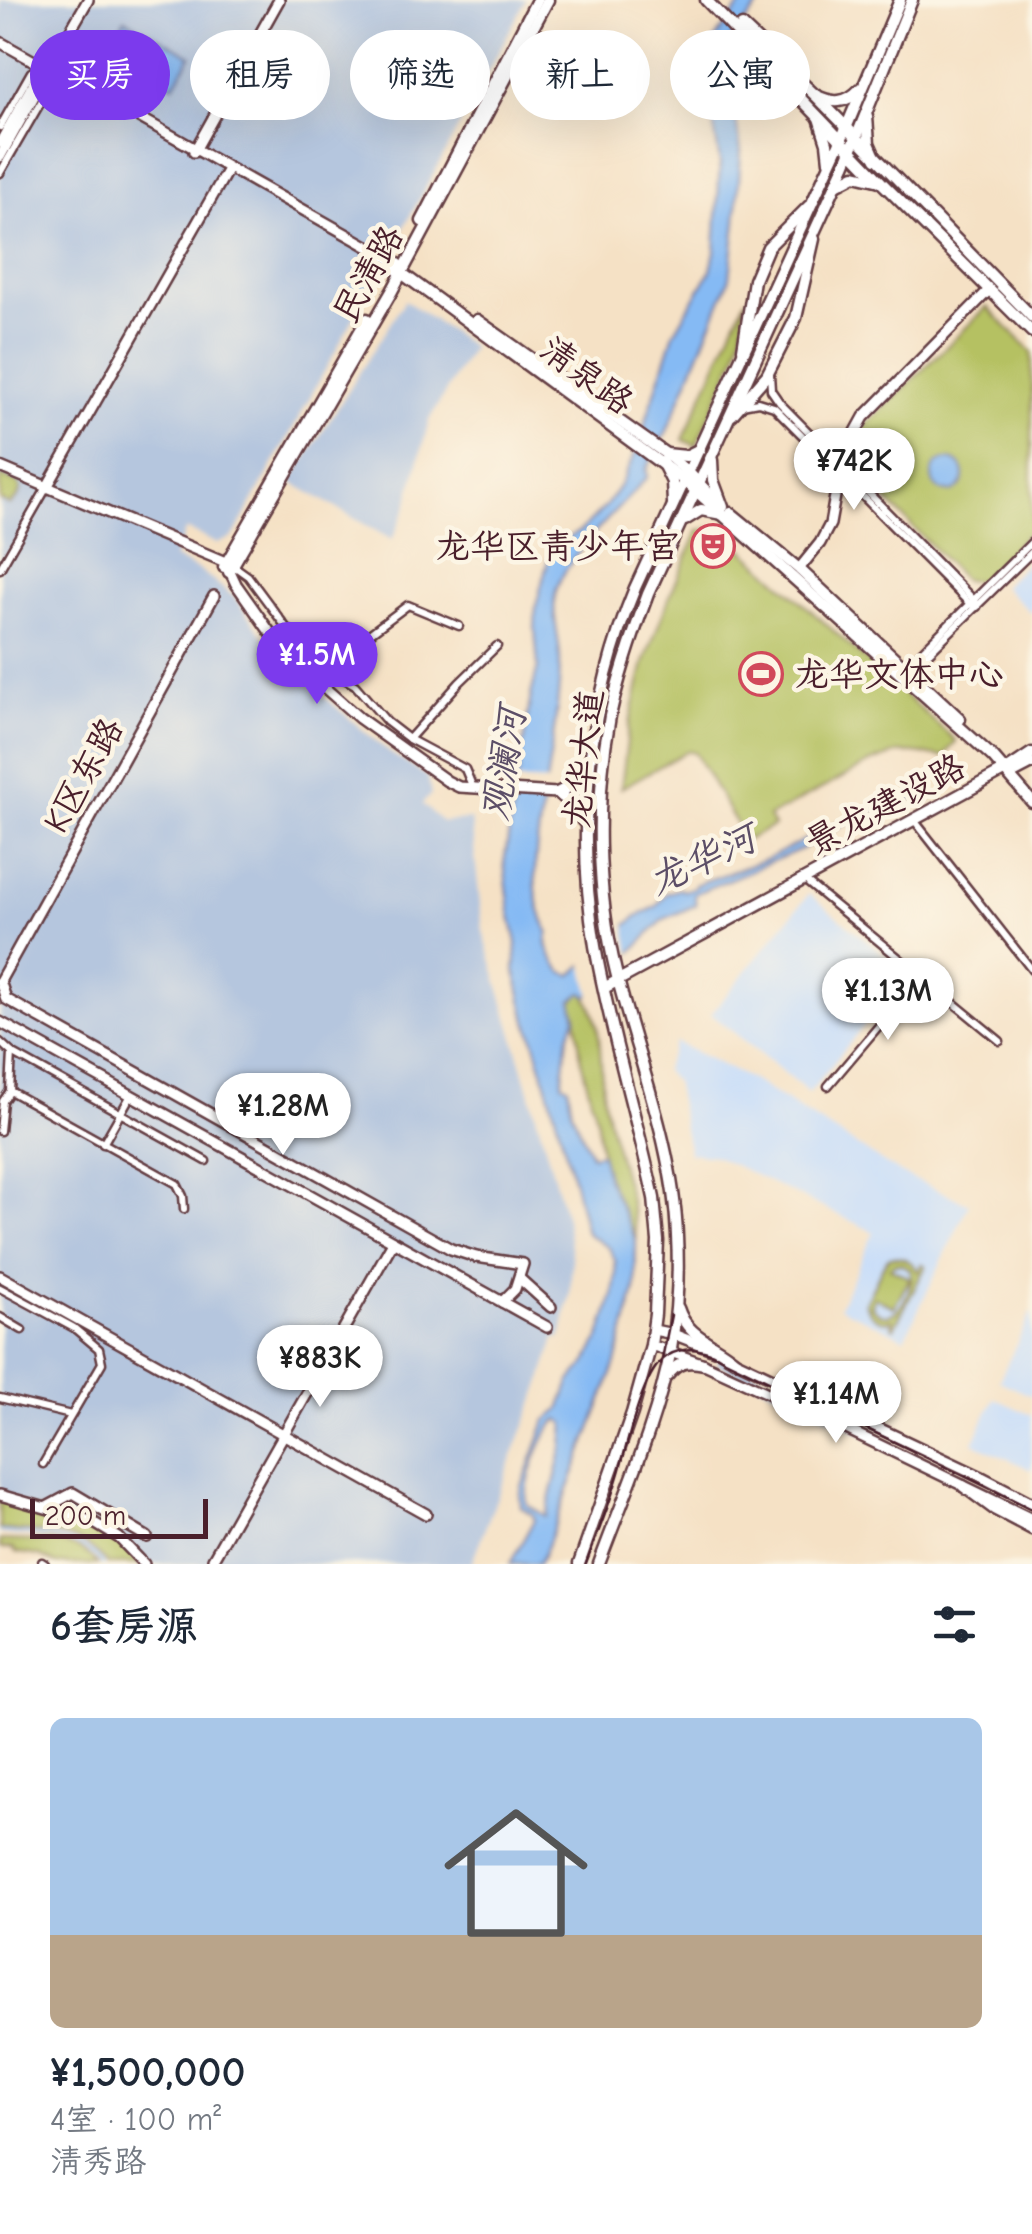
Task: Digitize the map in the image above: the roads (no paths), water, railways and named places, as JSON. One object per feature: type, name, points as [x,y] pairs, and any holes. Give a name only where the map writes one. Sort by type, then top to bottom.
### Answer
[{"type":"main road","name":"民清路","points":[[400,268],[537,0]]},
{"type":"main road","name":"民清路","points":[[228,567],[548,0]]},
{"type":"main road","points":[[706,0],[719,6],[741,30]]},
{"type":"main road","name":"龙华大道","points":[[579,1564],[632,1413],[651,1345],[658,1264],[656,1218],[646,1162],[593,929],[586,826],[597,714],[615,640],[635,588],[841,140],[900,0]]},
{"type":"main road","name":"龙华大道","points":[[599,1564],[630,1481],[670,1351],[678,1238],[665,1154],[607,923],[601,835],[610,719],[628,646],[648,594],[854,145],[912,0]]},
{"type":"main road","points":[[815,95],[841,102],[852,98],[864,85]]},
{"type":"main road","points":[[810,91],[846,128],[880,181],[1032,332]]},
{"type":"main road","points":[[810,108],[841,140],[876,159],[1032,317]]},
{"type":"main road","points":[[868,110],[868,136],[876,159]]},
{"type":"main road","points":[[819,118],[828,149],[827,170]]},
{"type":"main road","points":[[835,186],[855,175],[880,181]]},
{"type":"main road","points":[[741,360],[754,280],[768,248],[813,202]]},
{"type":"main road","points":[[729,419],[771,368],[800,308],[816,228]]},
{"type":"main road","name":"清泉路","points":[[400,268],[687,477],[1032,791]]},
{"type":"main road","points":[[673,507],[672,482],[664,458],[694,454],[701,448]]},
{"type":"main road","points":[[681,524],[701,510],[722,510],[713,480],[712,458]]},
{"type":"main road","name":"清泉路","points":[[722,510],[799,570],[907,670],[1010,771],[1032,802]]},
{"type":"main road","name":"景龙建设路","points":[[1010,771],[1032,753]]},
{"type":"main road","name":"景龙建设路","points":[[604,988],[1010,771],[1032,763]]},
{"type":"main road","points":[[586,826],[576,808],[558,793],[577,782],[589,768]]},
{"type":"main road","name":"景龙建设路","points":[[618,979],[809,884],[916,822]]},
{"type":"main road","points":[[676,1293],[680,1316],[688,1330],[734,1360]]},
{"type":"main road","points":[[660,1390],[678,1364],[704,1364]]},
{"type":"main road","points":[[963,1486],[994,1509],[1032,1529]]},
{"type":"street","points":[[68,30],[85,0]]},
{"type":"street","points":[[194,152],[279,0]]},
{"type":"street","name":"清泉路","points":[[0,42],[30,60]]},
{"type":"street","points":[[0,127],[30,88]]},
{"type":"street","points":[[0,142],[30,95]]},
{"type":"street","points":[[0,156],[30,100]]},
{"type":"street","points":[[0,173],[30,106]]},
{"type":"street","name":"清泉路","points":[[136,120],[400,268]]},
{"type":"street","points":[[0,569],[227,171]]},
{"type":"street","points":[[799,570],[830,524],[845,450],[868,412],[990,290]]},
{"type":"street","points":[[771,368],[769,383],[774,396],[974,604]]},
{"type":"street","points":[[741,405],[758,402],[774,407],[840,467]]},
{"type":"street","points":[[0,469],[248,576],[300,647],[324,668],[355,685],[384,720],[409,739],[464,769],[473,788]]},
{"type":"street","points":[[907,670],[1032,542]]},
{"type":"street","points":[[974,604],[1032,552]]},
{"type":"street","points":[[228,567],[284,652],[358,718],[447,781],[459,787],[558,793]]},
{"type":"street","name":"K区东路","points":[[0,981],[214,596]]},
{"type":"street","points":[[324,668],[408,605],[458,626]]},
{"type":"street","points":[[409,739],[497,646]]},
{"type":"street","points":[[916,822],[1032,970]]},
{"type":"street","points":[[809,884],[1000,1040]]},
{"type":"street","points":[[828,1086],[922,976]]},
{"type":"street","points":[[0,981],[6,999],[451,1249],[523,1264],[515,1290],[502,1302]]},
{"type":"street","points":[[0,1022],[547,1327]]},
{"type":"street","points":[[0,1042],[12,1053],[206,1161]]},
{"type":"street","points":[[0,1131],[3,1101],[10,1091],[12,1053]]},
{"type":"street","points":[[10,1091],[177,1184],[184,1209]]},
{"type":"street","points":[[102,1144],[131,1095]]},
{"type":"street","points":[[213,1559],[394,1242]]},
{"type":"street","points":[[0,1276],[426,1514]]},
{"type":"street","points":[[520,1279],[552,1307]]},
{"type":"street","points":[[0,1288],[74,1328],[98,1348],[102,1362],[43,1464]]},
{"type":"street","points":[[0,1317],[22,1330]]},
{"type":"street","points":[[654,1330],[734,1360],[1032,1503]]},
{"type":"street","points":[[651,1345],[704,1364],[1032,1520]]},
{"type":"street","points":[[0,1398],[71,1415]]},
{"type":"street","points":[[47,1507],[73,1493],[148,1537]]},
{"type":"street","points":[[0,1495],[92,1520],[119,1538],[144,1564]]},
{"type":"street","points":[[130,1527],[127,1534],[135,1554]]},
{"type":"water","points":[[745,0],[764,0],[738,30],[722,30]]},
{"type":"water","points":[[125,19],[145,30],[119,30]]},
{"type":"water","points":[[170,44],[190,55],[174,85],[170,83]]},
{"type":"water","points":[[713,120],[736,120],[741,151],[730,277],[665,436],[646,470],[647,477],[573,560],[555,597],[559,683],[535,865],[536,893],[549,933],[550,953],[563,972],[572,975],[637,916],[656,907],[667,893],[684,891],[767,859],[888,798],[914,793],[932,798],[927,802],[906,798],[894,801],[802,849],[694,894],[696,905],[664,919],[588,997],[582,993],[572,1000],[576,1018],[568,1036],[562,1083],[568,1086],[572,1112],[591,1155],[601,1153],[607,1177],[636,1240],[635,1290],[616,1363],[543,1556],[538,1564],[510,1564],[534,1520],[521,1507],[522,1486],[546,1421],[560,1410],[570,1382],[600,1337],[616,1274],[609,1248],[586,1233],[515,970],[517,943],[504,863],[538,667],[536,606],[556,544],[582,530],[606,506],[636,452],[674,333],[711,270],[720,162]],"holes":[[[559,1420],[565,1423],[546,1516],[527,1505],[528,1485],[546,1435]]]},
{"type":"water","points":[[948,460],[959,465],[964,476],[959,487],[948,492],[937,487],[932,476],[937,465]]},
{"type":"waterway","points":[[0,1532],[69,1541],[82,1546],[103,1564]]},
{"type":"tram line","points":[[661,1364],[671,1315]]},
{"type":"tram line","points":[[586,1564],[647,1382],[662,1360],[687,1350],[713,1354],[1032,1509]]},
{"type":"place","name":"龙华区青少年宫","points":[[713,546]]},
{"type":"place","name":"龙华文体中心","points":[[761,674]]},
{"type":"water label","name":"观澜河","points":[[503,764]]},
{"type":"water label","name":"龙华河","points":[[702,859]]}]
